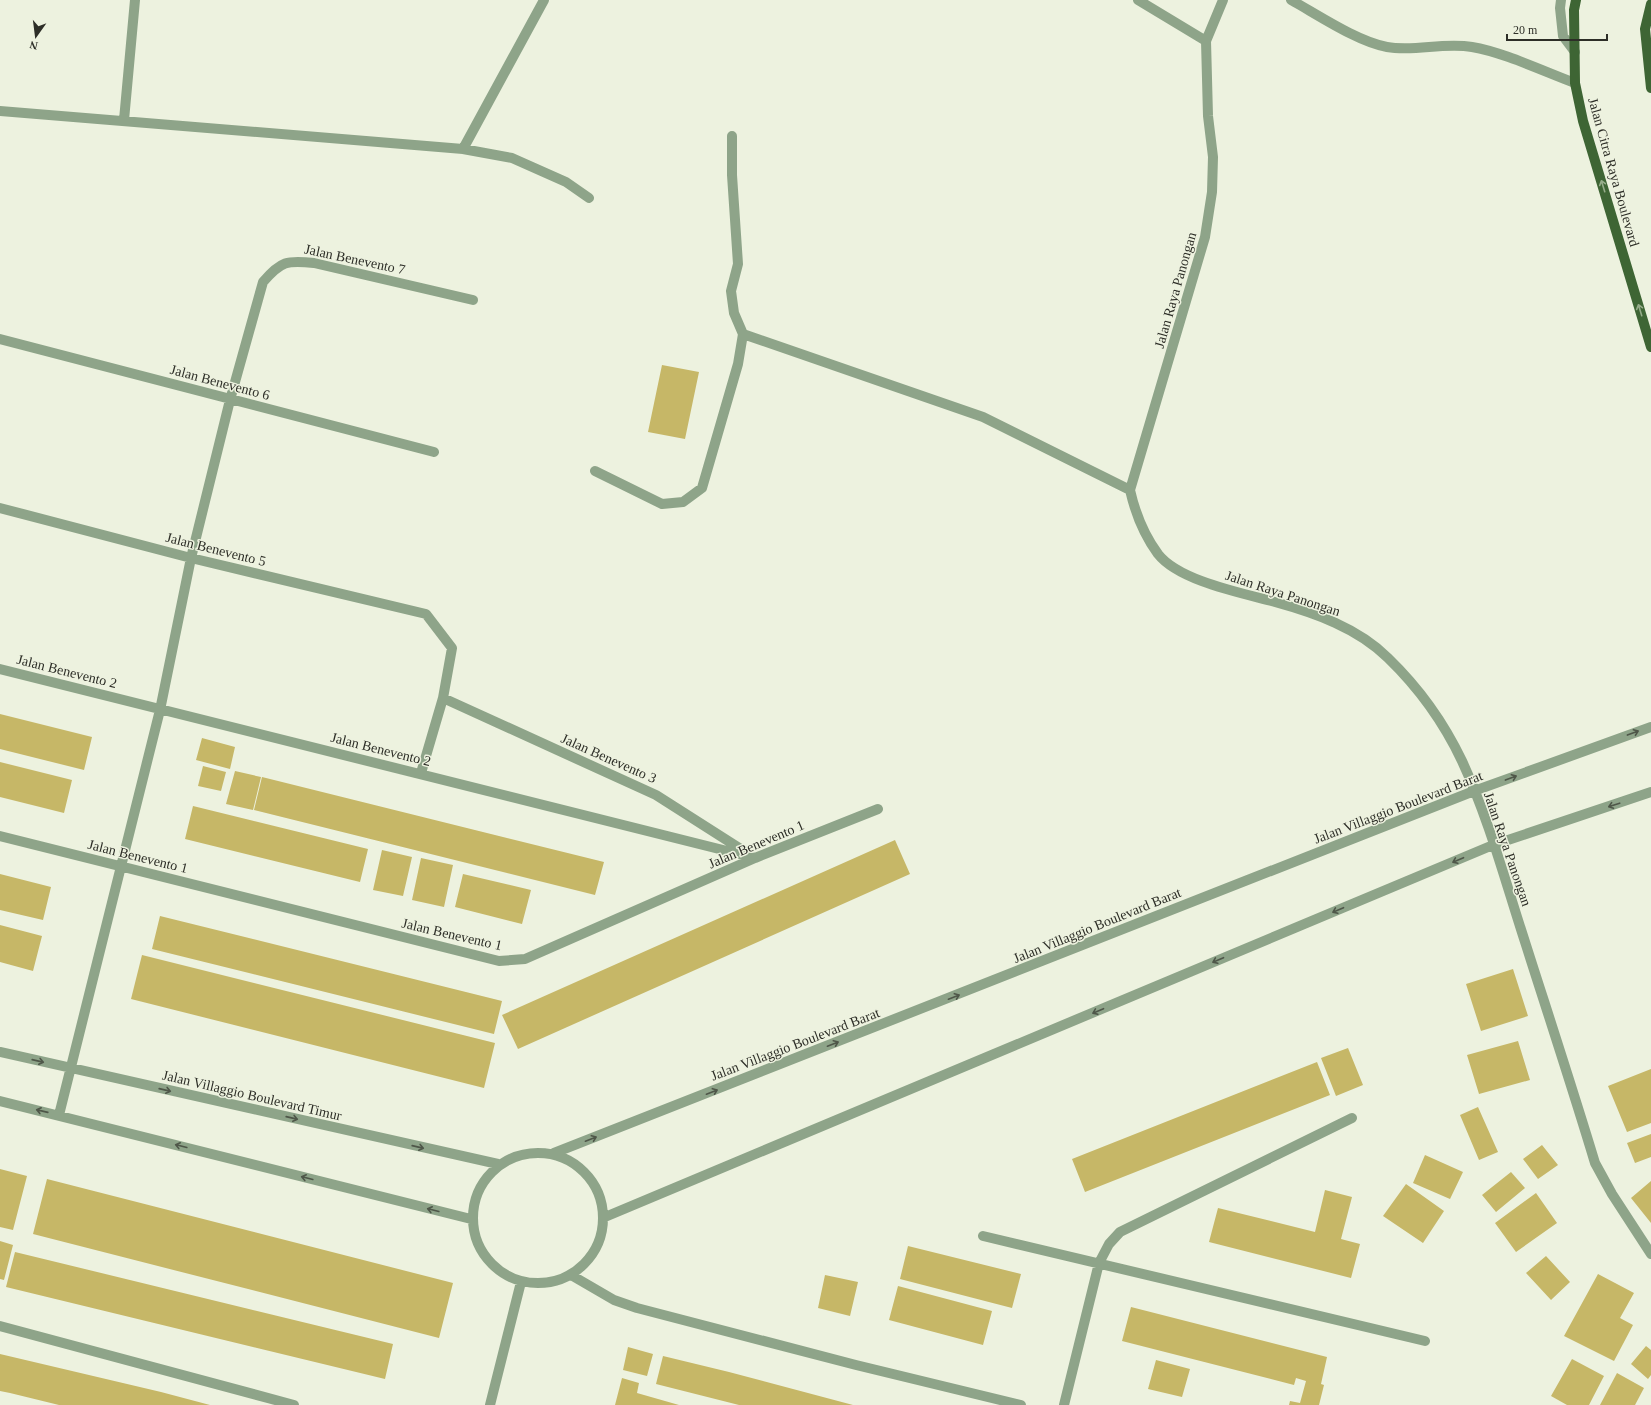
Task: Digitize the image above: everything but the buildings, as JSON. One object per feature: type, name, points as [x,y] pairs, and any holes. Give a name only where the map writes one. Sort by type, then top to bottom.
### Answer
[{"type":"main road","name":"Jalan Citra Raya Boulevard","points":[[1576,0],[1574,10],[1575,83],[1583,121],[1651,347]]},
{"type":"main road","points":[[1651,4],[1646,29],[1651,88]]},
{"type":"street","points":[[124,120],[136,0]]},
{"type":"street","points":[[463,149],[544,0]]},
{"type":"street","points":[[1138,0],[1206,41]]},
{"type":"street","name":"Jalan Raya Panongan","points":[[1222,0],[1206,41],[1208,116],[1213,157],[1212,192],[1205,237],[1130,490],[1134,511],[1159,555],[1186,575],[1230,590],[1325,618],[1353,632],[1386,655],[1415,686],[1462,760],[1474,791],[1494,845],[1595,1163],[1612,1194],[1651,1254]]},
{"type":"street","points":[[1292,0],[1360,38],[1386,47],[1418,49],[1446,45],[1472,47],[1575,83]]},
{"type":"street","points":[[1561,0],[1560,8],[1563,36],[1575,52]]},
{"type":"street","points":[[0,111],[463,149],[512,158],[566,182],[589,198]]},
{"type":"street","points":[[595,471],[662,504],[683,502],[702,488],[738,364],[743,334],[734,313],[731,291],[738,264],[732,175],[732,136]]},
{"type":"street","name":"Jalan Benevento 7","points":[[59,1115],[160,710],[191,558],[230,400],[263,282],[275,268],[292,261],[314,263],[473,300]]},
{"type":"street","points":[[743,334],[983,417],[1130,490]]},
{"type":"street","name":"Jalan Benevento 6","points":[[0,339],[434,452]]},
{"type":"street","name":"Jalan Benevento 5","points":[[0,508],[191,558],[426,614],[452,648],[443,698]]},
{"type":"street","name":"Jalan Benevento 2","points":[[0,669],[160,710],[421,773],[755,858]]},
{"type":"street","points":[[421,773],[443,698]]},
{"type":"street","name":"Jalan Benevento 3","points":[[443,698],[656,794],[755,858]]},
{"type":"street","name":"Jalan Villaggio Boulevard Barat","points":[[554,1153],[1474,791],[1651,726]]},
{"type":"street","points":[[605,1217],[1494,845],[1651,792]]},
{"type":"street","name":"Jalan Benevento 1","points":[[0,836],[499,961],[525,960],[755,858],[878,809]]},
{"type":"street","name":"Jalan Villaggio Boulevard Timur","points":[[0,1052],[498,1164]]},
{"type":"street","points":[[0,1101],[471,1219]]},
{"type":"street","points":[[1064,1405],[1099,1263],[1109,1244],[1120,1232],[1352,1118]]},
{"type":"street","points":[[525,1153],[554,1153],[590,1177],[605,1217],[596,1250],[572,1275],[547,1284],[521,1282],[496,1269],[478,1247],[471,1219],[478,1189],[498,1164],[525,1153]]},
{"type":"street","points":[[984,1236],[1425,1341]]},
{"type":"street","points":[[572,1275],[614,1300],[637,1308],[856,1365],[1021,1405]]},
{"type":"street","points":[[490,1405],[521,1282]]},
{"type":"street","points":[[0,1326],[294,1405]]}]
